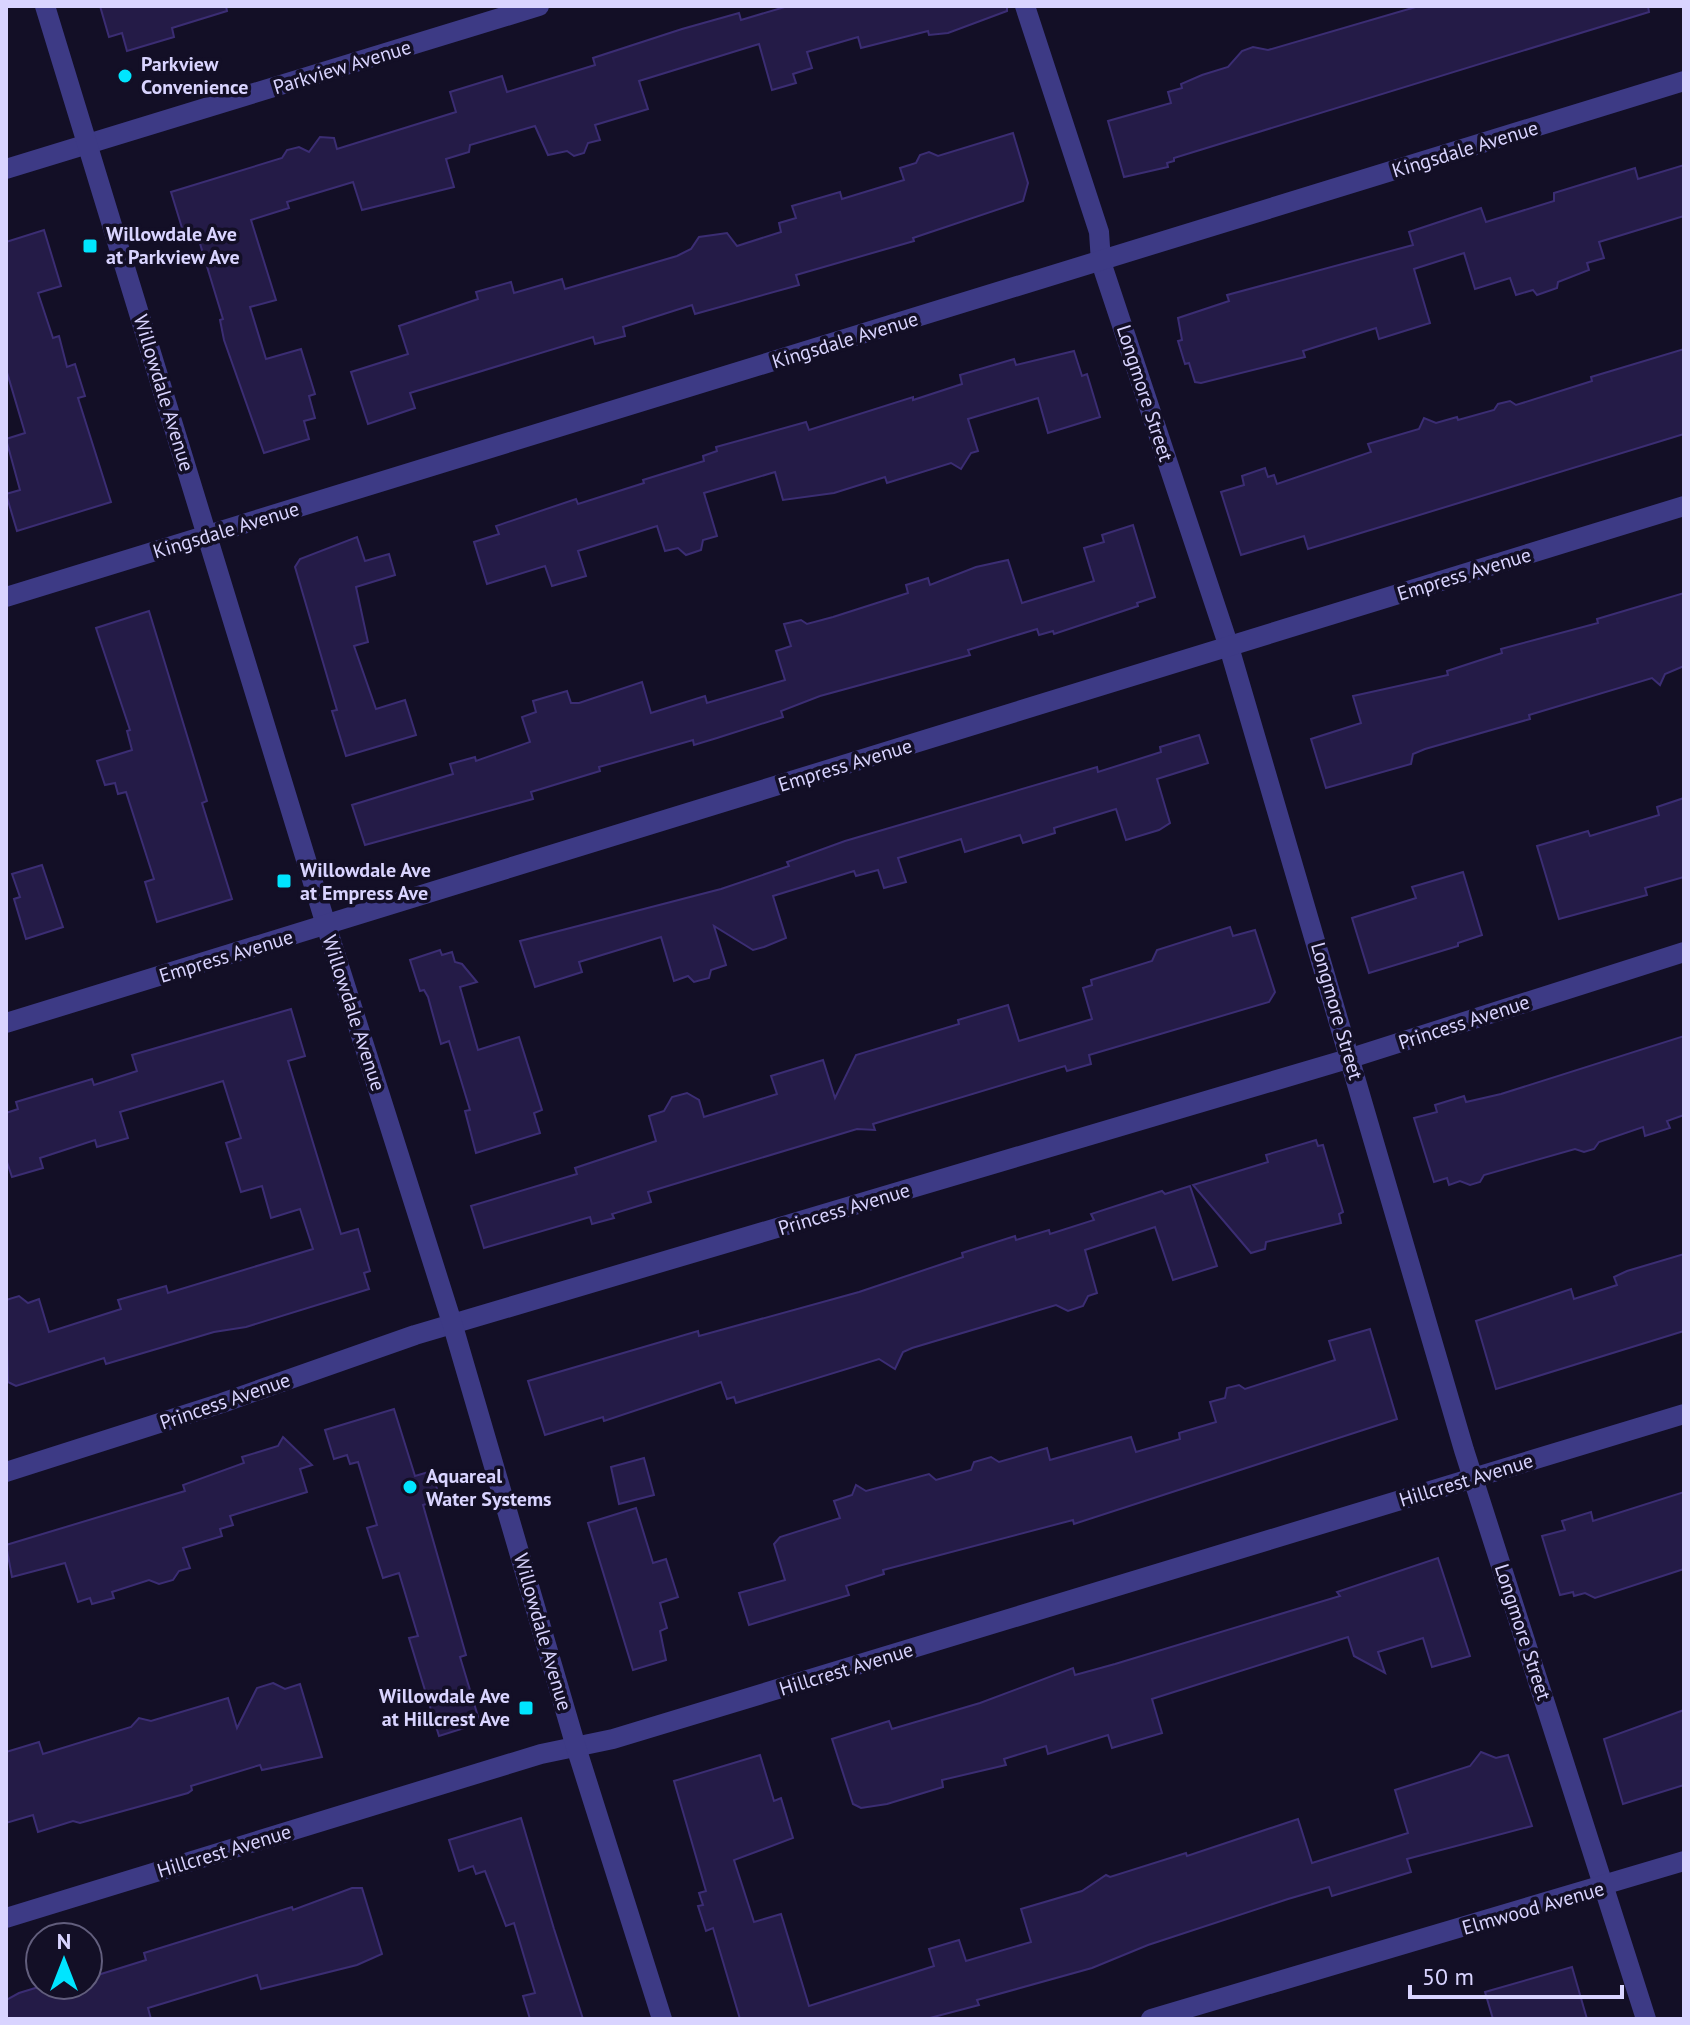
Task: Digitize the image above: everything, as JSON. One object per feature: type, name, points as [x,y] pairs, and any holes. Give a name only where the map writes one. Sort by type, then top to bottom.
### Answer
[{"type":"street","name":"Willowdale Avenue","points":[[45,6],[326,925],[453,1326],[576,1747],[662,2019]]},
{"type":"street","name":"Parkview Avenue","points":[[6,169],[539,6]]},
{"type":"street","name":"Longmore Street","points":[[1025,6],[1099,232],[1101,262],[1229,647],[1473,1478],[1646,2019]]},
{"type":"street","name":"Kingsdale Avenue","points":[[6,597],[1684,81]]},
{"type":"street","name":"Empress Avenue","points":[[6,1023],[1684,506]]},
{"type":"street","name":"Princess Avenue","points":[[6,1472],[222,1403],[415,1335],[1351,1058],[1684,952]]},
{"type":"street","name":"Hillcrest Avenue","points":[[6,1918],[541,1754],[613,1739],[1684,1414]]},
{"type":"street","name":"Elmwood Avenue","points":[[1151,2019],[1606,1887],[1684,1861]]},
{"type":"building","points":[[100,6],[226,6],[227,11],[172,28],[174,37],[127,51],[122,33],[109,37]]},
{"type":"building","points":[[788,6],[1007,6],[1007,11],[948,33],[929,35],[928,31],[861,48],[858,37],[807,52],[812,68],[793,74],[796,83],[772,90],[759,44],[639,81],[648,109],[595,125],[600,140],[588,143],[584,153],[574,156],[567,151],[548,155],[535,126],[470,145],[469,152],[446,159],[454,187],[362,210],[353,182],[287,202],[289,208],[251,220],[276,300],[250,307],[266,359],[301,349],[315,394],[309,396],[315,418],[304,421],[309,439],[264,453],[224,340],[220,320],[223,319],[198,237],[186,241],[171,192],[282,158],[287,150],[299,147],[309,152],[320,137],[334,138],[337,149],[456,112],[450,92],[502,76],[507,92],[595,65],[593,58],[682,29],[739,13],[741,20]]},
{"type":"building","points":[[1419,6],[1648,6],[1649,12],[1174,158],[1174,161],[1167,163],[1168,167],[1124,177],[1108,121],[1171,103],[1168,92],[1182,88],[1181,84],[1202,75],[1228,67],[1242,51],[1253,47],[1268,50]]},
{"type":"building","points":[[1013,133],[1028,183],[1023,201],[913,238],[914,241],[796,275],[799,285],[695,314],[692,305],[623,327],[625,336],[595,344],[593,337],[410,393],[415,408],[368,424],[351,372],[408,354],[399,326],[478,299],[476,292],[511,282],[514,293],[562,279],[565,289],[677,256],[691,249],[699,237],[727,233],[737,246],[781,232],[779,223],[796,218],[792,206],[840,192],[842,199],[904,180],[900,168],[916,163],[920,155],[929,152],[938,156]]},
{"type":"building","points":[[1684,165],[1684,216],[1599,242],[1604,258],[1587,263],[1589,270],[1558,282],[1557,288],[1537,295],[1533,290],[1516,295],[1510,278],[1475,289],[1464,253],[1414,269],[1430,323],[1379,339],[1376,328],[1303,351],[1305,357],[1201,383],[1195,382],[1189,363],[1185,364],[1178,341],[1182,340],[1178,318],[1229,301],[1227,295],[1413,245],[1409,232],[1481,208],[1486,222],[1554,201],[1554,193],[1635,168],[1638,179]]},
{"type":"building","points":[[44,230],[61,286],[38,293],[53,338],[59,336],[67,367],[75,364],[85,396],[78,398],[111,502],[17,531],[6,494],[20,490],[6,439],[25,433],[6,369],[6,242]]},
{"type":"building","points":[[1684,349],[1684,434],[1308,549],[1304,536],[1241,555],[1221,492],[1244,485],[1242,476],[1265,468],[1268,477],[1274,475],[1277,484],[1371,452],[1368,444],[1419,429],[1424,418],[1436,423],[1457,417],[1458,420],[1494,410],[1498,404],[1510,401],[1516,405],[1592,381],[1591,377]]},
{"type":"building","points":[[1074,351],[1082,376],[1087,374],[1100,417],[1048,433],[1038,398],[968,419],[978,451],[971,453],[961,469],[951,463],[887,483],[885,477],[834,493],[783,500],[775,472],[704,493],[717,536],[703,540],[701,550],[686,555],[678,548],[665,551],[657,526],[578,551],[586,576],[552,586],[545,566],[487,584],[474,542],[499,534],[496,526],[576,499],[578,504],[644,483],[643,480],[704,461],[703,456],[717,451],[716,447],[806,422],[809,430],[913,397],[913,400],[962,384],[960,375],[1014,359],[1016,365]]},
{"type":"building","points":[[1133,525],[1155,597],[1137,603],[1138,606],[1054,634],[1053,631],[1039,635],[1037,629],[968,650],[970,655],[820,696],[781,711],[783,717],[717,738],[694,745],[693,740],[599,767],[600,771],[531,792],[533,799],[365,845],[352,805],[453,774],[450,764],[475,757],[476,761],[530,742],[522,717],[536,712],[533,701],[567,691],[571,703],[579,703],[642,682],[651,713],[705,696],[707,703],[785,680],[776,651],[791,646],[784,624],[801,620],[807,624],[833,617],[908,593],[906,585],[928,578],[930,585],[976,567],[1008,560],[1022,603],[1094,581],[1084,548],[1104,542],[1102,535]]},
{"type":"building","points":[[357,537],[365,561],[389,554],[395,575],[356,587],[368,642],[354,646],[376,709],[405,700],[416,735],[346,756],[332,711],[337,710],[295,567],[300,559]]},
{"type":"building","points":[[1684,593],[1684,666],[1665,674],[1660,685],[1652,678],[1529,715],[1530,719],[1425,749],[1413,754],[1411,764],[1326,788],[1311,739],[1361,723],[1353,696],[1448,675],[1447,671],[1502,653],[1501,649],[1598,623],[1597,619]]},
{"type":"building","points":[[149,611],[207,801],[202,803],[232,899],[157,922],[145,882],[154,879],[126,792],[118,794],[115,783],[105,785],[97,761],[132,750],[127,731],[130,730],[96,628]]},
{"type":"building","points":[[1199,735],[1208,763],[1157,779],[1170,823],[1159,830],[1126,840],[1116,809],[1054,828],[1055,833],[1023,843],[1020,835],[965,852],[961,839],[898,858],[906,882],[884,888],[878,870],[856,876],[854,871],[773,896],[786,938],[764,947],[753,950],[714,926],[726,965],[711,970],[709,978],[694,982],[688,976],[674,981],[661,937],[579,962],[582,972],[535,987],[520,941],[721,889],[789,866],[787,862],[845,841],[1097,767],[1098,772],[1161,752],[1160,747]]},
{"type":"building","points":[[1684,798],[1684,877],[1645,888],[1647,895],[1559,919],[1537,846],[1588,831],[1590,836],[1659,815],[1657,807]]},
{"type":"building","points":[[42,865],[63,927],[26,939],[14,899],[20,897],[12,874]]},
{"type":"building","points":[[1463,872],[1482,935],[1458,943],[1458,946],[1369,973],[1352,918],[1416,898],[1412,887]]},
{"type":"building","points":[[1230,927],[1233,936],[1255,930],[1275,992],[1269,1002],[1089,1055],[1091,1064],[1067,1071],[1065,1066],[873,1124],[875,1130],[857,1129],[648,1192],[651,1202],[612,1214],[614,1218],[592,1224],[590,1217],[484,1248],[471,1206],[577,1174],[575,1168],[656,1141],[649,1116],[664,1111],[672,1097],[687,1093],[699,1100],[704,1117],[777,1094],[771,1076],[823,1060],[835,1098],[856,1055],[959,1024],[958,1020],[1008,1005],[1019,1041],[1092,1019],[1083,988],[1092,985],[1091,980],[1152,961],[1157,950]]},
{"type":"building","points":[[440,950],[442,955],[452,952],[455,962],[462,964],[477,982],[460,987],[478,1050],[519,1037],[542,1110],[534,1113],[540,1133],[476,1153],[465,1111],[470,1110],[449,1041],[441,1044],[428,997],[424,990],[420,991],[410,960]]},
{"type":"building","points":[[291,1009],[305,1056],[288,1061],[341,1234],[358,1229],[370,1271],[364,1273],[369,1289],[246,1327],[214,1332],[106,1364],[104,1358],[16,1386],[8,1382],[6,1300],[19,1296],[28,1303],[39,1299],[49,1332],[121,1309],[118,1300],[166,1286],[168,1293],[313,1249],[300,1209],[271,1218],[262,1186],[241,1192],[226,1143],[241,1138],[223,1081],[120,1112],[128,1138],[97,1147],[95,1140],[40,1158],[43,1168],[12,1177],[6,1159],[6,1113],[18,1109],[16,1102],[92,1079],[94,1085],[137,1071],[132,1055]]},
{"type":"building","points":[[1684,1036],[1684,1115],[1667,1121],[1670,1128],[1645,1136],[1643,1127],[1599,1142],[1594,1149],[1584,1152],[1575,1149],[1484,1175],[1480,1182],[1470,1185],[1460,1181],[1449,1185],[1447,1178],[1434,1182],[1414,1118],[1437,1112],[1435,1105],[1464,1096],[1466,1102],[1501,1094]]},
{"type":"building","points":[[1316,1140],[1318,1146],[1323,1145],[1343,1212],[1339,1214],[1341,1223],[1266,1242],[1265,1249],[1251,1253],[1193,1185],[1268,1162],[1266,1155]]},
{"type":"building","points":[[1190,1186],[1217,1266],[1173,1280],[1155,1227],[1085,1250],[1097,1293],[1088,1296],[1083,1306],[1068,1311],[1056,1305],[912,1348],[903,1352],[895,1369],[879,1359],[736,1403],[734,1397],[727,1399],[721,1382],[604,1421],[603,1417],[545,1435],[528,1381],[698,1331],[699,1336],[859,1292],[1015,1236],[1016,1240],[1049,1230],[1050,1234],[1094,1220],[1091,1214],[1162,1191],[1165,1194]]},
{"type":"building","points":[[1684,1254],[1684,1331],[1496,1389],[1476,1321],[1571,1289],[1574,1299],[1617,1285],[1614,1277],[1627,1271]]},
{"type":"building","points":[[1370,1329],[1397,1419],[1074,1524],[1073,1520],[883,1570],[884,1574],[846,1586],[849,1595],[749,1625],[739,1593],[785,1580],[774,1544],[780,1537],[840,1518],[834,1501],[852,1495],[856,1485],[866,1491],[929,1474],[936,1480],[971,1470],[974,1462],[991,1457],[999,1462],[1047,1448],[1050,1460],[1131,1437],[1136,1452],[1180,1439],[1179,1433],[1216,1422],[1210,1402],[1225,1398],[1227,1388],[1239,1385],[1245,1389],[1335,1360],[1329,1341]]},
{"type":"building","points":[[394,1409],[415,1476],[432,1471],[440,1500],[423,1505],[466,1655],[460,1657],[480,1723],[439,1736],[409,1638],[418,1636],[399,1573],[383,1578],[367,1528],[377,1525],[358,1462],[350,1464],[347,1455],[334,1459],[325,1430]]},
{"type":"building","points":[[283,1437],[312,1465],[300,1469],[307,1492],[230,1516],[233,1525],[220,1529],[222,1536],[183,1548],[190,1568],[179,1571],[173,1580],[159,1584],[149,1580],[112,1592],[114,1598],[92,1604],[90,1598],[78,1602],[65,1563],[12,1577],[6,1545],[185,1491],[183,1485],[244,1463],[242,1457],[278,1446]]},
{"type":"building","points":[[644,1458],[654,1495],[619,1504],[611,1467]]},
{"type":"building","points":[[1684,1492],[1684,1569],[1595,1598],[1585,1593],[1560,1595],[1542,1536],[1565,1530],[1562,1521],[1591,1512],[1593,1521]]},
{"type":"building","points":[[636,1508],[653,1563],[666,1559],[678,1597],[660,1603],[667,1628],[660,1631],[666,1660],[633,1670],[588,1523]]},
{"type":"building","points":[[1438,1558],[1470,1656],[1432,1667],[1423,1638],[1378,1652],[1385,1673],[1354,1656],[1348,1637],[1152,1699],[1162,1733],[1112,1748],[1108,1735],[1048,1754],[1046,1746],[1004,1759],[1006,1765],[942,1780],[943,1787],[887,1804],[861,1808],[853,1804],[832,1739],[889,1721],[892,1729],[980,1703],[1073,1668],[1075,1675],[1115,1664],[1340,1596],[1337,1592]]},
{"type":"building","points":[[273,1683],[285,1689],[300,1684],[322,1757],[262,1770],[260,1765],[191,1786],[192,1790],[188,1793],[38,1832],[33,1815],[6,1823],[6,1752],[39,1742],[43,1754],[131,1727],[139,1718],[151,1721],[228,1698],[237,1728],[257,1688]]},
{"type":"building","points":[[1684,1710],[1684,1785],[1623,1804],[1604,1739]]},
{"type":"building","points":[[1481,1752],[1496,1758],[1508,1755],[1532,1826],[1407,1859],[1411,1872],[1332,1896],[1329,1887],[1288,1899],[1148,1945],[1092,1968],[977,2000],[979,2005],[926,2019],[740,2019],[713,1928],[706,1931],[698,1906],[703,1905],[699,1893],[706,1891],[674,1781],[760,1755],[774,1801],[781,1798],[793,1838],[734,1860],[754,1922],[781,1914],[809,2006],[934,1966],[929,1949],[959,1940],[966,1961],[1031,1942],[1021,1909],[1082,1891],[1106,1875],[1110,1877],[1186,1853],[1187,1856],[1298,1819],[1312,1863],[1408,1833],[1395,1790],[1470,1766]]},
{"type":"building","points":[[521,1818],[583,2019],[530,2019],[523,1996],[535,1993],[514,1923],[506,1926],[485,1871],[476,1874],[473,1866],[459,1871],[449,1840]]},
{"type":"building","points":[[352,1888],[362,1888],[382,1954],[357,1965],[261,1989],[257,1975],[148,2008],[151,2019],[6,2019],[6,2000],[19,1993],[24,1991],[24,2001],[104,2001],[104,1973],[146,1960],[144,1953],[292,1907],[293,1910]]},
{"type":"building","points":[[1572,1967],[1587,2019],[1493,2019],[1485,1992]]},
{"type":"place","name":"Parkview Convenience","points":[[125,76]]},
{"type":"place","name":"Willowdale Ave at Parkview Ave","points":[[90,246]]},
{"type":"place","name":"Willowdale Ave at Empress Ave","points":[[284,881]]},
{"type":"place","name":"Aquareal Water Systems","points":[[410,1487]]},
{"type":"place","name":"Willowdale Ave at Hillcrest Ave","points":[[526,1708]]}]
